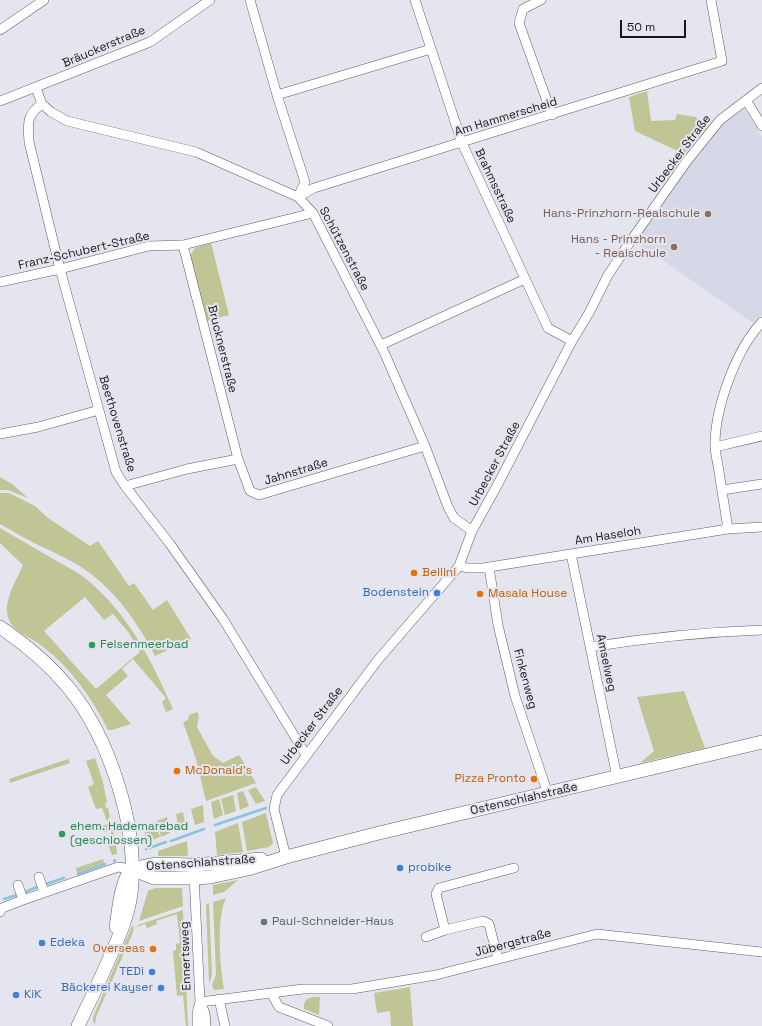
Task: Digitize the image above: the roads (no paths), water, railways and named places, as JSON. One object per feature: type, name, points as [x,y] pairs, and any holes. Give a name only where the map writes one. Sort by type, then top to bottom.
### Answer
[{"type":"street","points":[[0,30],[44,0]]},
{"type":"street","name":"Bräuckerstraße","points":[[0,101],[150,42],[210,0]]},
{"type":"street","points":[[250,0],[277,94],[305,182],[298,197]]},
{"type":"street","name":"Brahmsstraße","points":[[415,0],[462,143],[548,328],[572,341]]},
{"type":"street","points":[[541,0],[523,9],[519,23],[552,115]]},
{"type":"street","name":"Am Hammerscheid","points":[[298,197],[314,188],[722,61],[711,0]]},
{"type":"street","points":[[277,94],[431,49]]},
{"type":"street","points":[[36,88],[42,104]]},
{"type":"street","name":"Urbecker Straße","points":[[286,857],[274,809],[277,795],[377,661],[459,566],[472,531],[608,275],[687,161],[720,120],[762,88]]},
{"type":"street","points":[[746,100],[762,126]]},
{"type":"street","name":"Schützenstraße","points":[[42,104],[51,112],[66,121],[196,152],[298,197],[313,213],[381,345],[425,446],[448,507],[454,518],[472,531]]},
{"type":"street","name":"Beethovenstraße","points":[[42,104],[35,108],[28,120],[29,142],[60,269],[116,472],[125,486],[170,544],[223,619],[306,755]]},
{"type":"street","name":"Franz-Schubert-Straße","points":[[0,282],[60,269],[149,246],[183,245],[313,213]]},
{"type":"street","name":"Brucknerstraße","points":[[183,245],[238,458]]},
{"type":"street","points":[[381,345],[525,279]]},
{"type":"street","points":[[728,529],[715,447],[717,420],[730,377],[745,345],[762,322]]},
{"type":"street","points":[[0,434],[38,427],[99,410]]},
{"type":"street","points":[[715,447],[762,436]]},
{"type":"street","name":"Jahnstraße","points":[[238,458],[250,491],[259,495],[425,446]]},
{"type":"street","points":[[125,486],[187,469],[238,458]]},
{"type":"street","points":[[722,490],[762,484]]},
{"type":"street","name":"Am Haseloh","points":[[459,566],[467,568],[489,567],[728,529],[762,527]]},
{"type":"street","name":"Amselweg","points":[[571,554],[617,777]]},
{"type":"street","name":"Finkenweg","points":[[489,567],[498,625],[515,696],[548,794]]},
{"type":"street","points":[[0,628],[52,669],[69,688],[85,711],[95,727],[106,752],[122,797],[129,830],[131,894],[128,912],[114,949],[78,1026]]},
{"type":"street","points":[[590,647],[637,640],[730,631],[762,630]]},
{"type":"street","name":"Ostenschlahstraße","points":[[131,869],[154,878],[194,871],[210,876],[248,869],[286,857],[379,833],[762,742]]},
{"type":"street","points":[[1,907],[118,867],[131,869]]},
{"type":"street","points":[[445,930],[436,894],[439,888],[514,868]]},
{"type":"street","name":"Ennertsweg","points":[[194,871],[200,1002],[271,993]]},
{"type":"street","points":[[39,877],[44,892]]},
{"type":"street","points":[[18,885],[23,900]]},
{"type":"street","points":[[426,937],[445,930],[482,921],[489,924],[498,959]]},
{"type":"street","name":"Jübergstraße","points":[[271,993],[303,989],[352,989],[436,975],[593,934],[762,952]]},
{"type":"street","points":[[271,993],[279,1007],[328,1026]]},
{"type":"street","points":[[219,999],[225,1026]]},
{"type":"street","points":[[197,1026],[197,1013],[200,1002]]},
{"type":"street","points":[[200,1002],[205,1013],[206,1026]]},
{"type":"waterway","points":[[215,825],[266,808]]},
{"type":"waterway","points":[[171,841],[204,829]]},
{"type":"waterway","points":[[146,849],[166,842]]},
{"type":"waterway","points":[[78,874],[105,864]]},
{"type":"waterway","points":[[46,884],[64,878]]},
{"type":"waterway","points":[[25,892],[37,887]]},
{"type":"waterway","points":[[4,899],[17,895]]},
{"type":"place","name":"Hans-Prinzhorn-Realschule","points":[[708,214]]},
{"type":"place","name":"Hans - Prinzhorn - Realschule","points":[[674,247]]},
{"type":"place","name":"Bellini","points":[[414,573]]},
{"type":"place","name":"Bodenstein","points":[[437,593]]},
{"type":"place","name":"Masala House","points":[[480,594]]},
{"type":"place","name":"Felsenmeerbad","points":[[92,645]]},
{"type":"place","name":"McDonald's","points":[[177,771]]},
{"type":"place","name":"Pizza Pronto","points":[[534,779]]},
{"type":"place","name":"ehem. Hademarebad (geschlossen)","points":[[62,834]]},
{"type":"place","name":"probike","points":[[400,868]]},
{"type":"place","name":"Paul-Schneider-Haus","points":[[264,922]]},
{"type":"place","name":"Edeka","points":[[42,943]]},
{"type":"place","name":"Overseas","points":[[153,949]]},
{"type":"place","name":"TEDi","points":[[152,972]]},
{"type":"place","name":"Bäckerei Kayser","points":[[161,988]]},
{"type":"place","name":"KiK","points":[[16,995]]}]
